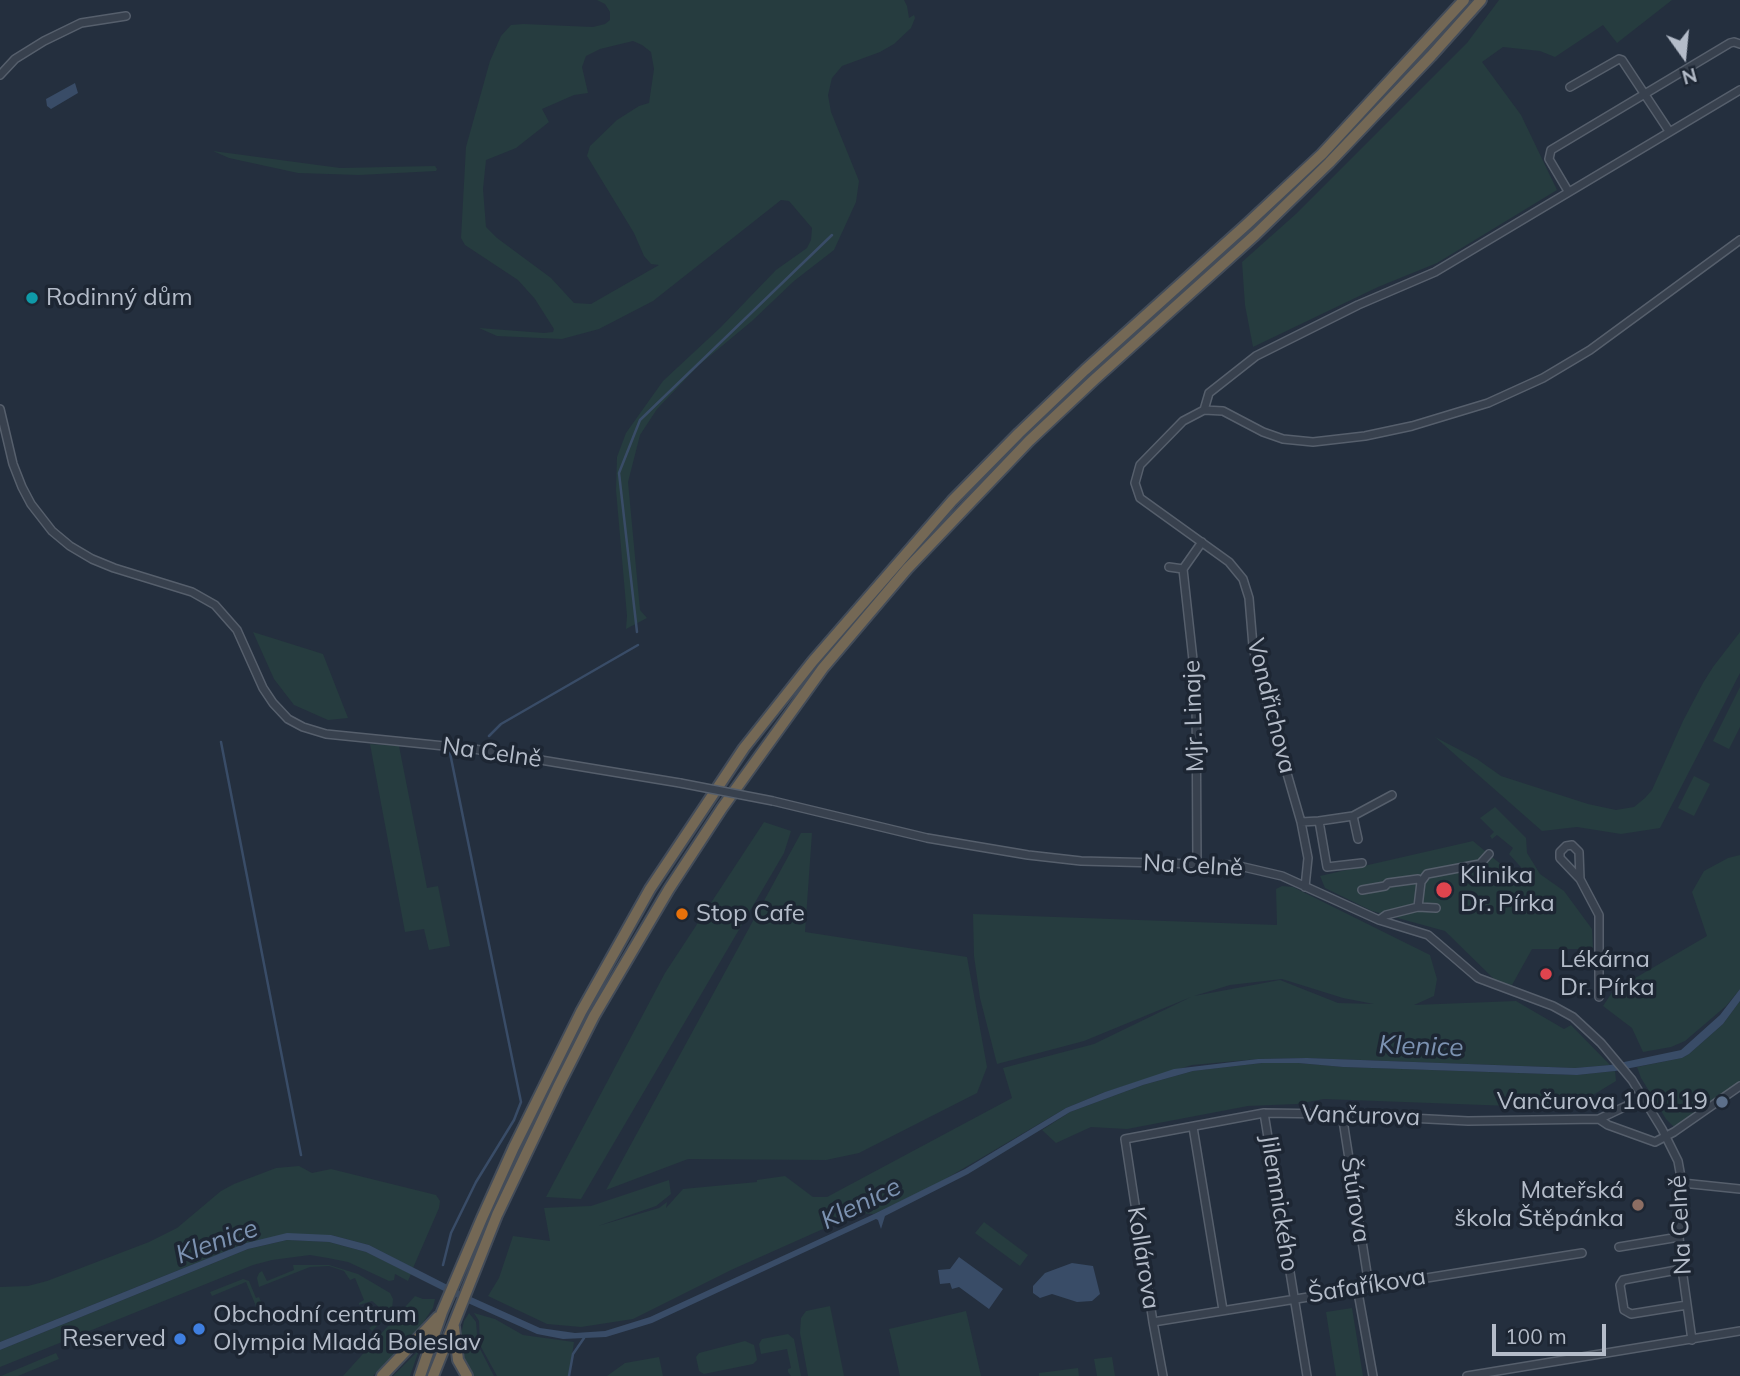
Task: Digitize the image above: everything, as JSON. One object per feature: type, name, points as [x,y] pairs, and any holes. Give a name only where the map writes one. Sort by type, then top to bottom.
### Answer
[{"type":"highway","points":[[420,1376],[460,1268],[514,1147],[581,1012],[643,901],[744,748],[813,661],[952,502],[1019,433],[1322,153],[1464,0]]},
{"type":"highway","points":[[433,1376],[472,1273],[547,1107],[625,962],[722,808],[823,668],[907,569],[1029,441],[1255,235],[1329,163],[1480,0]]},
{"type":"highway","points":[[382,1376],[442,1312]]},
{"type":"highway","points":[[454,1317],[457,1353],[467,1376]]},
{"type":"street","points":[[0,75],[15,59],[81,23],[125,16]]},
{"type":"street","points":[[1568,191],[1549,159],[1551,150],[1730,43],[1740,44]]},
{"type":"street","points":[[1570,87],[1619,59],[1622,60],[1669,131]]},
{"type":"street","points":[[1740,90],[1435,272],[1358,305],[1256,356],[1209,393],[1204,410],[1223,411],[1263,432],[1283,439],[1313,442],[1388,432],[1453,415],[1525,387],[1576,360],[1740,240]]},
{"type":"street","name":"Na Celně","points":[[0,409],[13,464],[22,487],[31,504],[52,531],[70,546],[114,568],[192,592],[215,605],[237,630],[263,688],[273,703],[288,719],[303,727],[326,734],[474,749],[680,783],[773,801],[927,838],[1028,855],[1081,861],[1251,868],[1282,876],[1379,920],[1428,935],[1478,978],[1553,1006],[1573,1017],[1632,1080],[1678,1161],[1682,1183],[1679,1237],[1692,1339]]},
{"type":"street","name":"Vondřichova","points":[[1204,410],[1183,421],[1140,465],[1135,483],[1137,493],[1143,501],[1230,562],[1243,579],[1249,598],[1253,646],[1259,676],[1301,822],[1308,858],[1306,887]]},
{"type":"street","points":[[1169,567],[1184,569],[1202,542]]},
{"type":"street","name":"Mjr. Linaje","points":[[1184,569],[1196,687],[1197,864]]},
{"type":"street","points":[[1301,822],[1353,816],[1392,795]]},
{"type":"street","points":[[1353,816],[1358,839]]},
{"type":"street","points":[[1319,821],[1327,867],[1362,863]]},
{"type":"street","points":[[1418,907],[1421,882],[1427,874],[1480,864],[1489,854]]},
{"type":"street","points":[[1362,890],[1385,886],[1388,883],[1418,879],[1421,882]]},
{"type":"street","points":[[1580,879],[1599,915],[1599,997]]},
{"type":"street","points":[[1379,920],[1386,915],[1418,907],[1437,908]]},
{"type":"street","points":[[1666,1137],[1740,1086]]},
{"type":"street","name":"Vančurova","points":[[1125,1139],[1264,1113],[1468,1121],[1600,1119],[1643,1098]]},
{"type":"street","name":"Jilemnického","points":[[1264,1113],[1307,1376]]},
{"type":"street","name":"Štúrova","points":[[1342,1114],[1369,1286]]},
{"type":"street","name":"Vančurova","points":[[1600,1119],[1608,1125],[1655,1142],[1666,1137]]},
{"type":"street","points":[[1193,1127],[1223,1310]]},
{"type":"street","name":"Kollárova","points":[[1125,1139],[1163,1376]]},
{"type":"street","points":[[1682,1183],[1740,1189]]},
{"type":"street","points":[[1619,1247],[1679,1237]]},
{"type":"street","name":"Šafaříkova","points":[[1153,1322],[1582,1252]]},
{"type":"street","points":[[1682,1269],[1623,1280],[1620,1284],[1624,1310],[1631,1314],[1687,1305]]},
{"type":"street","points":[[1357,1287],[1373,1376]]},
{"type":"street","points":[[1468,1376],[1515,1372],[1740,1331]]},
{"type":"green space","points":[[597,0],[904,0],[909,18],[914,15],[915,18],[911,28],[894,44],[842,66],[832,78],[828,95],[831,112],[859,181],[856,202],[834,250],[794,281],[752,321],[699,365],[657,409],[640,435],[628,482],[640,610],[647,618],[626,629],[616,490],[617,457],[626,433],[663,381],[721,327],[776,270],[807,248],[812,228],[789,201],[781,200],[653,301],[599,329],[562,339],[497,336],[479,328],[544,333],[553,332],[554,329],[535,299],[518,280],[465,245],[461,238],[466,147],[490,61],[501,36],[511,25],[593,27],[610,20],[610,12],[605,4]],"holes":[[[633,41],[651,52],[654,69],[649,103],[617,120],[590,146],[587,156],[634,233],[644,256],[651,264],[659,265],[591,304],[574,303],[551,278],[486,227],[483,189],[486,160],[516,148],[549,122],[542,109],[574,95],[588,93],[582,67],[586,56],[600,49]]]},
{"type":"green space","points":[[1499,0],[1672,0],[1617,43],[1603,25],[1555,57],[1540,51],[1503,47],[1482,62],[1521,115],[1557,190],[1437,263],[1378,287],[1253,347],[1245,305],[1242,262],[1297,213],[1467,43]]},
{"type":"green space","points":[[213,151],[340,168],[435,166],[437,169],[359,175],[298,173],[229,158]]},
{"type":"green space","points":[[253,632],[323,654],[348,718],[328,720],[294,705],[274,679]]},
{"type":"green space","points":[[1740,632],[1740,673],[1660,828],[1621,834],[1577,827],[1542,831],[1435,737],[1477,759],[1501,776],[1588,804],[1616,810],[1634,807],[1652,790],[1703,683]]},
{"type":"green space","points":[[1740,687],[1740,727],[1729,749],[1713,741]]},
{"type":"green space","points":[[370,744],[399,746],[427,888],[438,886],[450,946],[429,950],[424,929],[405,932]]},
{"type":"green space","points":[[1694,776],[1710,784],[1694,816],[1678,808]]},
{"type":"green space","points":[[1495,807],[1526,838],[1527,853],[1540,874],[1564,891],[1592,929],[1593,949],[1532,949],[1512,985],[1496,981],[1445,931],[1372,911],[1325,888],[1320,876],[1473,841],[1521,881],[1528,875],[1509,854],[1513,848],[1497,835],[1492,839],[1490,836],[1494,832],[1480,818]]},
{"type":"green space","points":[[764,822],[791,831],[784,853],[581,1199],[546,1197],[665,973]]},
{"type":"green space","points":[[801,833],[812,833],[805,932],[967,957],[987,1067],[977,1093],[859,1153],[826,1160],[688,1159],[606,1190]]},
{"type":"green space","points":[[1740,855],[1740,989],[1726,1006],[1685,1041],[1671,1047],[1643,1052],[1632,1028],[1603,1006],[1613,991],[1707,936],[1692,892],[1704,871],[1728,858]]},
{"type":"green space","points":[[1282,886],[1293,887],[1430,955],[1437,979],[1434,996],[1414,1005],[1516,1001],[1564,1029],[1571,1025],[1610,1065],[1575,1068],[1307,1058],[1192,1065],[1105,1092],[1066,1108],[937,1184],[874,1214],[859,1213],[731,1270],[633,1319],[581,1327],[547,1324],[488,1296],[499,1278],[513,1236],[550,1241],[544,1208],[591,1206],[669,1180],[671,1194],[656,1206],[598,1226],[659,1208],[667,1202],[666,1208],[683,1189],[757,1182],[785,1176],[813,1197],[827,1197],[1012,1098],[1003,1068],[1094,1044],[1191,997],[1084,1041],[997,1064],[980,998],[974,956],[973,914],[1277,925],[1276,889]],"holes":[[[1282,979],[1343,998],[1374,1004],[1338,1003],[1280,980],[1194,996],[1230,985]]]},
{"type":"green space","points":[[1740,1001],[1740,1082],[1675,1128],[1666,1119],[1637,1067],[1682,1058],[1689,1054],[1723,1024]]},
{"type":"green space","points":[[1262,1063],[1577,1075],[1615,1071],[1616,1081],[1593,1095],[1564,1106],[1324,1099],[1297,1104],[1248,1106],[1127,1129],[1091,1127],[1056,1143],[1042,1130],[1070,1112],[1143,1085],[1193,1071]]},
{"type":"green space","points":[[299,1166],[312,1173],[331,1169],[436,1195],[440,1201],[439,1208],[413,1268],[369,1245],[331,1235],[246,1243],[0,1342],[0,1287],[28,1286],[47,1281],[149,1242],[177,1228],[221,1191],[234,1184],[276,1168]]},
{"type":"green space","points":[[984,1222],[1028,1255],[1020,1266],[975,1233]]},
{"type":"green space","points":[[287,1240],[329,1242],[366,1252],[411,1274],[408,1281],[395,1274],[394,1280],[389,1281],[348,1262],[328,1258],[310,1255],[272,1260],[253,1265],[0,1367],[0,1350],[248,1249]]},
{"type":"green space","points":[[293,1265],[329,1265],[358,1274],[390,1293],[393,1299],[392,1309],[388,1315],[372,1301],[359,1305],[364,1300],[355,1278],[350,1280],[344,1271],[329,1266],[310,1267],[259,1287],[257,1278],[262,1271],[267,1281],[294,1270]]},
{"type":"green space","points":[[243,1279],[249,1281],[269,1320],[263,1323],[246,1282],[212,1296],[210,1292]]},
{"type":"green space","points":[[415,1296],[435,1299],[433,1308],[418,1330],[373,1376],[343,1376]]},
{"type":"green space","points":[[371,1304],[385,1318],[372,1331],[369,1328],[374,1325],[367,1308],[361,1310]]},
{"type":"green space","points":[[830,1306],[844,1376],[808,1376],[800,1333],[801,1318],[806,1311]]},
{"type":"green space","points":[[1352,1308],[1363,1376],[1336,1376],[1326,1312]]},
{"type":"green space","points":[[966,1311],[981,1376],[900,1376],[889,1329]]},
{"type":"green space","points":[[469,1313],[476,1322],[478,1345],[494,1376],[473,1376],[465,1364],[460,1338]]},
{"type":"green space","points":[[474,1313],[495,1319],[523,1335],[574,1342],[569,1376],[497,1376],[480,1345],[479,1321]]},
{"type":"green space","points":[[788,1334],[794,1339],[801,1376],[791,1376],[788,1372],[791,1368],[787,1349],[761,1354],[759,1344],[762,1339]]},
{"type":"green space","points":[[745,1341],[754,1345],[757,1360],[753,1364],[704,1374],[699,1371],[696,1357],[699,1353]]},
{"type":"green space","points":[[419,1350],[410,1376],[393,1376]]},
{"type":"green space","points":[[56,1353],[59,1359],[18,1376],[1,1376]]},
{"type":"green space","points":[[659,1357],[663,1376],[607,1376],[625,1363]]},
{"type":"green space","points":[[1112,1357],[1115,1376],[1097,1376],[1094,1359]]},
{"type":"green space","points":[[1078,1368],[1079,1376],[1039,1376],[1039,1373]]},
{"type":"water","points":[[75,83],[78,93],[51,109],[47,106],[46,99]]},
{"type":"water","points":[[1740,989],[1740,1001],[1723,1024],[1689,1054],[1682,1058],[1615,1071],[1577,1075],[1262,1063],[1193,1071],[1143,1085],[1070,1112],[968,1174],[885,1216],[881,1229],[876,1219],[652,1323],[606,1337],[563,1339],[537,1334],[366,1252],[329,1242],[287,1240],[248,1249],[0,1350],[0,1342],[246,1243],[287,1233],[331,1235],[369,1245],[471,1297],[540,1328],[575,1333],[605,1331],[650,1317],[874,1214],[965,1169],[1066,1108],[1174,1069],[1258,1059],[1307,1058],[1575,1068],[1610,1065],[1681,1050],[1720,1015]]},
{"type":"water","points":[[959,1257],[1003,1289],[989,1309],[959,1287],[952,1289],[950,1283],[940,1284],[938,1270],[950,1269]]},
{"type":"water","points":[[1072,1263],[1093,1266],[1100,1294],[1092,1301],[1077,1302],[1052,1294],[1040,1298],[1033,1293],[1033,1286],[1045,1273]]},
{"type":"waterway","points":[[637,632],[619,473],[640,420],[832,235]]},
{"type":"waterway","points":[[489,736],[501,724],[638,645]]},
{"type":"waterway","points":[[221,742],[301,1155]]},
{"type":"waterway","points":[[443,1265],[451,1233],[476,1182],[514,1120],[521,1102],[450,753]]},
{"type":"waterway","points":[[569,1376],[573,1354],[584,1338]]},
{"type":"place","name":"Rodinný dům","points":[[32,298]]},
{"type":"place","name":"Klinika Dr. Pírka","points":[[1444,890]]},
{"type":"place","name":"Stop Cafe","points":[[682,914]]},
{"type":"place","name":"Lékárna Dr. Pírka","points":[[1546,974]]},
{"type":"place","name":"Vančurova 100119","points":[[1722,1102]]},
{"type":"place","name":"Mateřská škola Štěpánka","points":[[1638,1205]]},
{"type":"place","name":"Obchodní centrum Olympia Mladá Boleslav","points":[[199,1329]]},
{"type":"place","name":"Reserved","points":[[180,1339]]},
{"type":"water label","name":"Klenice","points":[[1421,1047]]},
{"type":"water label","name":"Klenice","points":[[861,1204]]},
{"type":"water label","name":"Klenice","points":[[217,1242]]}]
